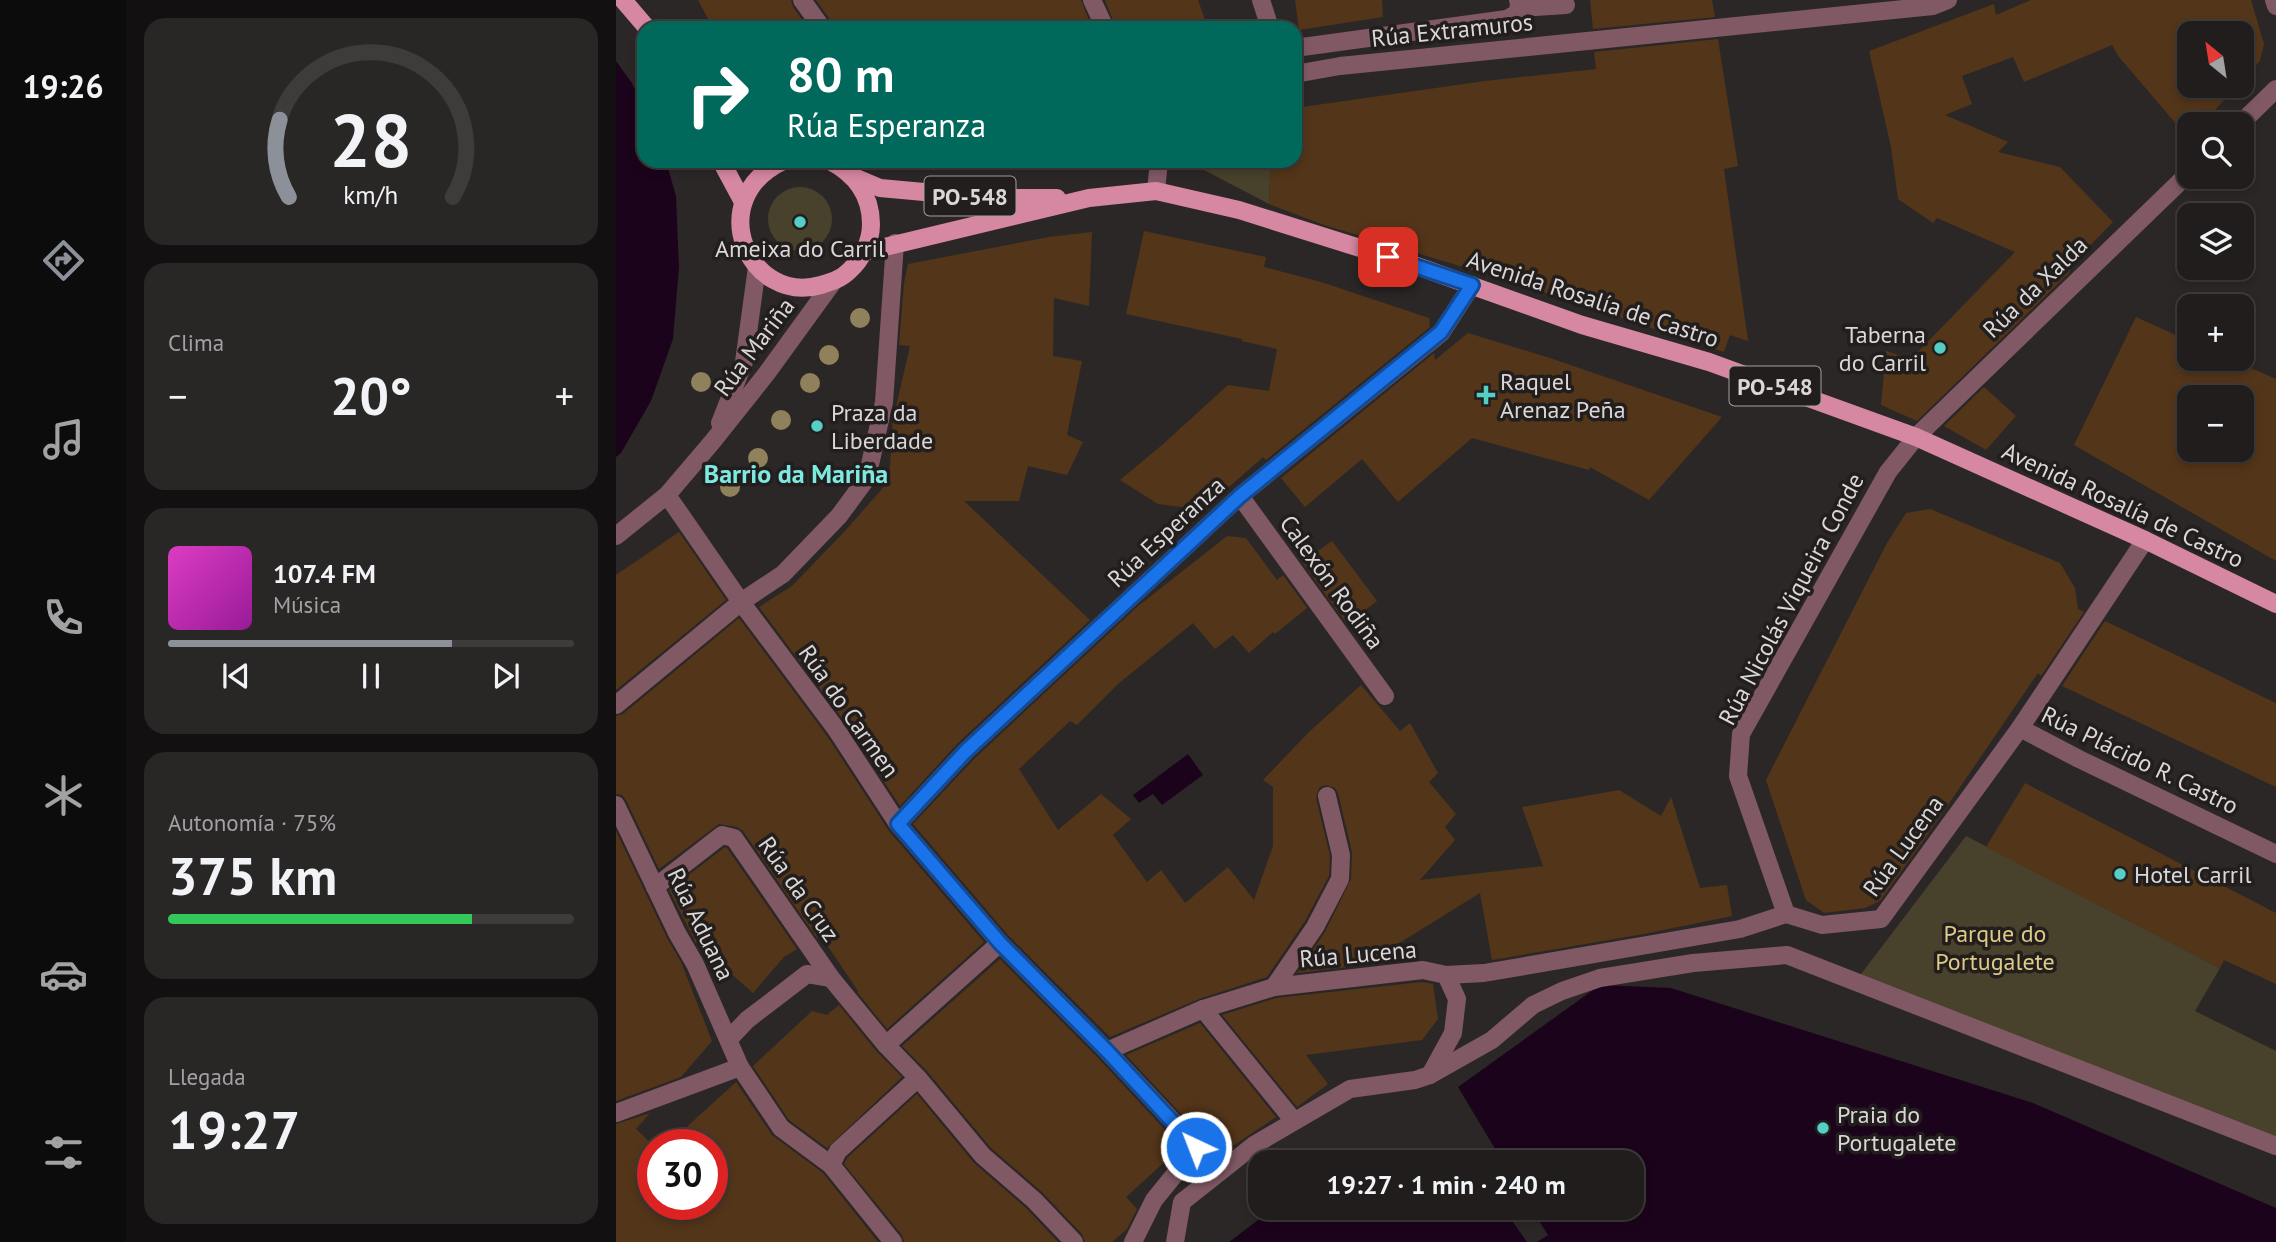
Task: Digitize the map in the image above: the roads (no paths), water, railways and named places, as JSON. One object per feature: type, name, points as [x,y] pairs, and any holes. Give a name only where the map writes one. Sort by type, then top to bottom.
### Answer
[{"type":"main road","points":[[624,0],[641,21]]},
{"type":"main road","points":[[725,168],[743,202]]},
{"type":"main road","points":[[768,168],[753,183],[743,202],[740,219],[741,236],[747,253],[757,267],[773,279],[793,287],[813,288],[833,282],[846,274],[864,252]]},
{"type":"main road","name":"PO-548","points":[[845,168],[865,194],[871,213],[871,232],[864,252]]},
{"type":"main road","name":"PO-548","points":[[846,168],[880,188],[990,198],[1088,198]]},
{"type":"main road","name":"Avenida Rosalía de Castro","points":[[864,252],[1088,198],[1156,191],[1256,215],[1472,285],[1582,325],[1709,362],[1916,437],[2145,540],[2276,604]]},
{"type":"street","points":[[802,0],[817,21]]},
{"type":"street","points":[[1093,0],[1102,21]]},
{"type":"street","points":[[1261,0],[1268,21]]},
{"type":"street","name":"Rúa Extramuros","points":[[1302,73],[1366,63],[1933,6],[1948,0]]},
{"type":"street","points":[[2274,0],[2276,6]]},
{"type":"street","points":[[1302,47],[1507,19],[1518,13],[1519,2],[1535,7],[1566,5]]},
{"type":"street","points":[[2252,112],[2276,89]]},
{"type":"street","points":[[1156,191],[1158,168]]},
{"type":"street","name":"Rúa da Xalda","points":[[1916,437],[2177,185]]},
{"type":"street","points":[[616,705],[741,602],[783,574],[839,516],[867,478],[884,402],[895,243]]},
{"type":"street","name":"Rúa Mariña","points":[[713,441],[744,362],[757,267]]},
{"type":"street","name":"Rúa Mariña","points":[[616,536],[667,495],[767,373],[833,282]]},
{"type":"street","name":"Rúa Esperanza","points":[[898,824],[966,751],[1240,496],[1441,332],[1472,285]]},
{"type":"street","name":"Rúa Nicolás Viqueira Conde","points":[[1786,914],[1738,776],[1741,734],[1888,472],[1916,437]]},
{"type":"street","points":[[667,495],[741,602]]},
{"type":"street","name":"Calexón Rodiña","points":[[1240,496],[1385,696]]},
{"type":"street","name":"Rúa Lucena","points":[[1107,1051],[1203,1009],[1274,987],[1423,970],[1446,975],[1484,973],[1740,929],[1786,914],[1822,925],[1881,919],[2020,728],[2145,540]]},
{"type":"street","name":"Rúa do Carmen","points":[[741,602],[836,729],[898,824],[1000,943],[1107,1051],[1196,1147],[1154,1200],[1133,1242]]},
{"type":"street","name":"Rúa Plácido R. Castro","points":[[2020,728],[2276,854]]},
{"type":"street","name":"Rúa Lucena","points":[[1274,987],[1315,927],[1340,879],[1341,855],[1327,796]]},
{"type":"street","name":"Rúa Aduana","points":[[616,805],[677,933],[695,964],[740,1067],[781,1128],[831,1165],[894,1242]]},
{"type":"street","name":"Rúa da Cruz","points":[[655,887],[722,835],[734,838],[831,978],[886,1045],[918,1078],[984,1156],[1034,1200],[1074,1242]]},
{"type":"street","points":[[886,1045],[1000,943]]},
{"type":"street","points":[[1175,1242],[1182,1202],[1254,1145],[1350,1089],[1415,1080],[1430,1075],[1492,1040],[1533,1004],[1562,991],[1600,978],[1693,963],[1787,956],[2276,1146]]},
{"type":"street","name":"Rúa da Cruz","points":[[729,1039],[747,1020],[807,975],[831,978]]},
{"type":"street","name":"Rúa Lucena","points":[[1430,1075],[1453,1033],[1457,999],[1446,975]]},
{"type":"street","points":[[1203,1009],[1294,1121]]},
{"type":"street","points":[[616,1113],[740,1067]]},
{"type":"street","points":[[831,1165],[838,1151],[918,1078]]},
{"type":"place","name":"Ameixa do Carril","points":[[800,222]]},
{"type":"place","name":"Taberna do Carril","points":[[1940,348]]},
{"type":"place","name":"Raquel Arenaz Peña","points":[[1486,395]]},
{"type":"place","name":"Praza da Liberdade","points":[[817,426]]},
{"type":"place","name":"Hotel Carril","points":[[2120,874]]},
{"type":"place","name":"Praia do Portugalete","points":[[1823,1128]]},
{"type":"district","name":"Barrio da Mariña","points":[[796,473]]},
{"type":"park label","name":"Parque do Portugalete","points":[[1995,947]]}]
